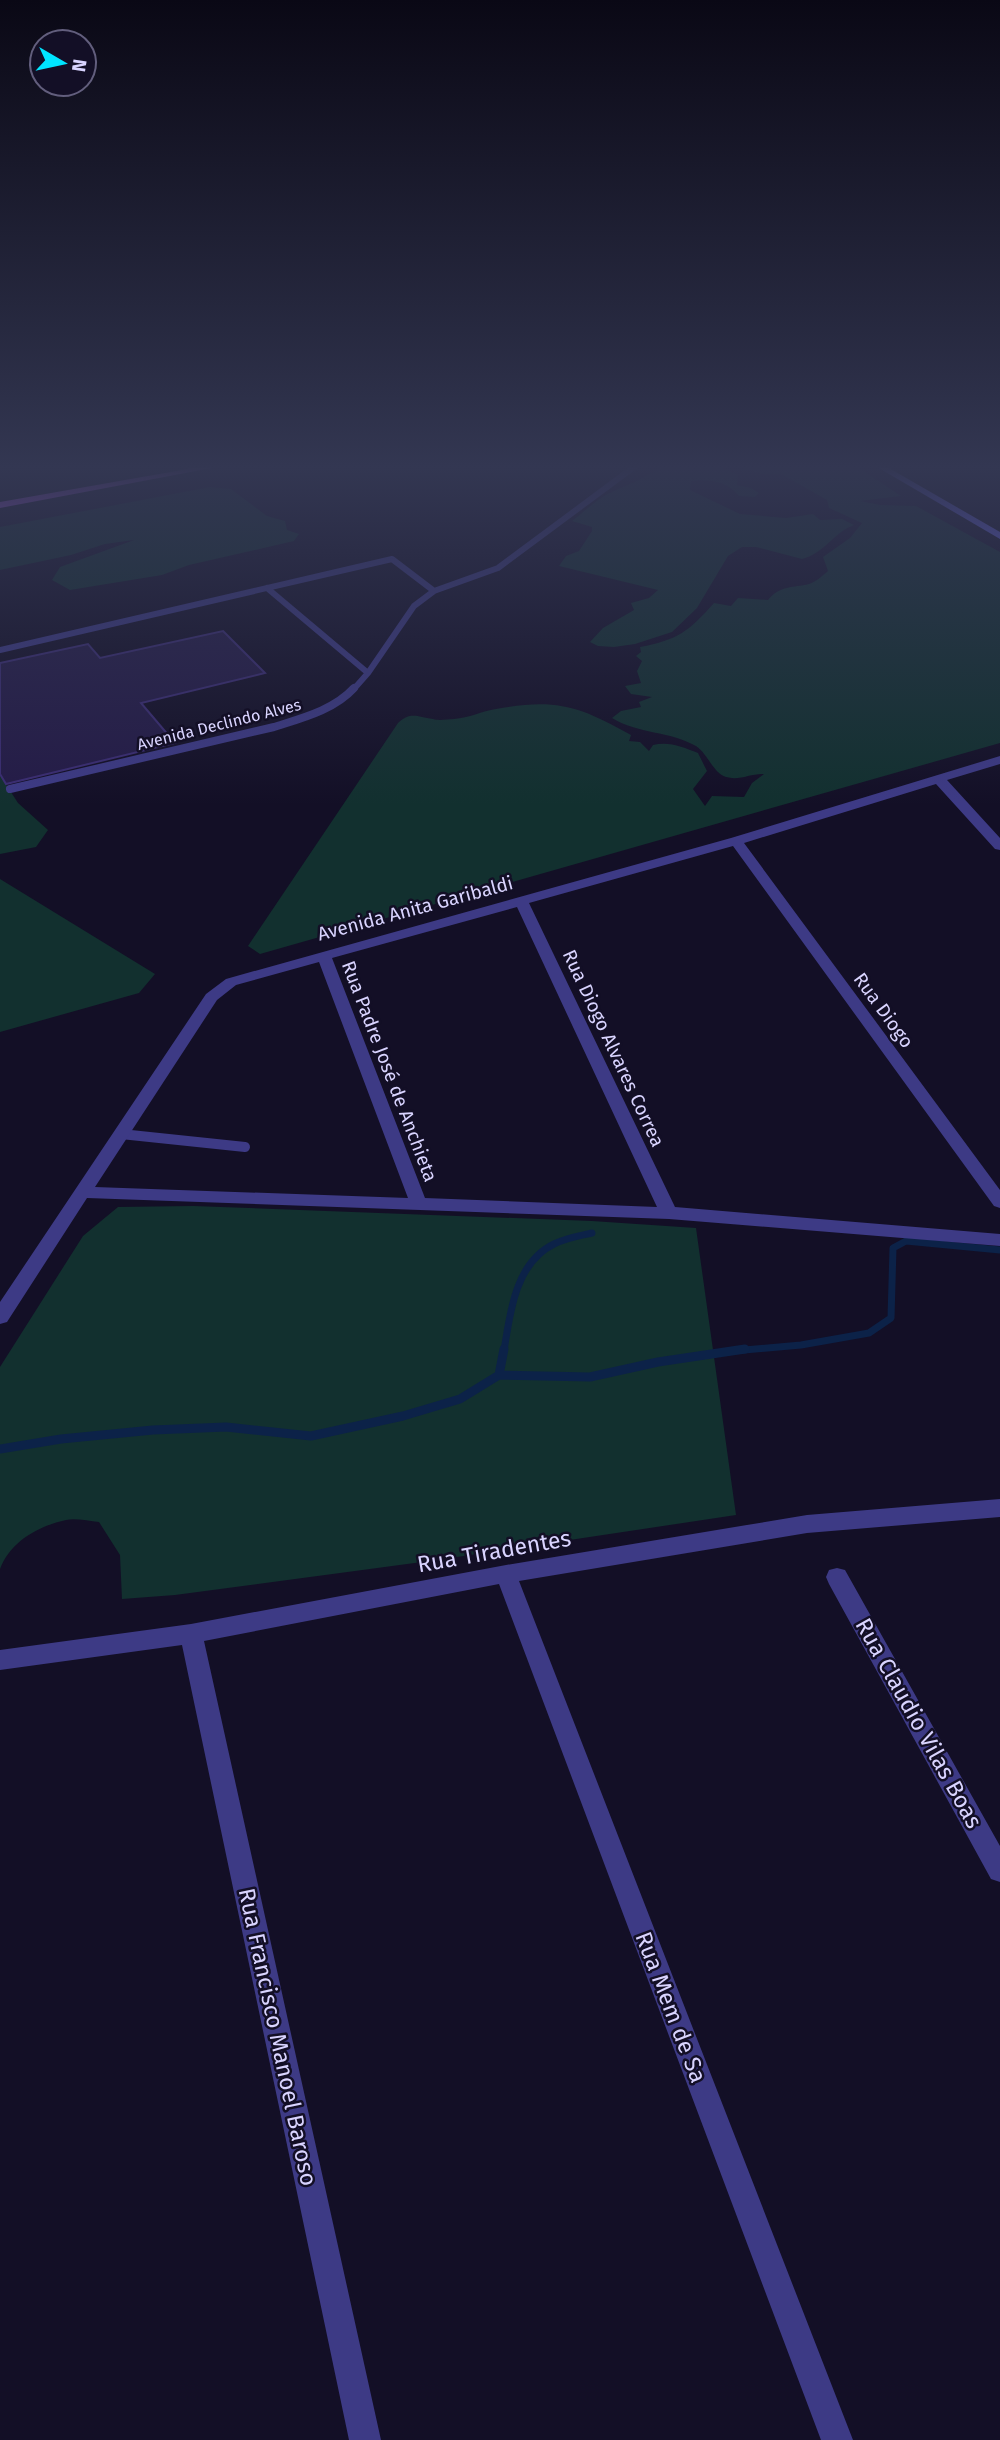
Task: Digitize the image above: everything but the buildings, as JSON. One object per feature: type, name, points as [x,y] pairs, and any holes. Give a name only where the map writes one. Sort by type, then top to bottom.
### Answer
[{"type":"street","name":"Avenida Anita Garibaldi","points":[[0,1317],[211,997],[231,982],[736,841],[1000,760]]},
{"type":"street","points":[[938,778],[1000,846]]},
{"type":"street","name":"Rua Diogo","points":[[736,841],[1000,1202]]},
{"type":"street","name":"Rua Diogo Alvares Correa","points":[[521,901],[669,1213]]},
{"type":"street","name":"Rua Padre José de Anchieta","points":[[324,955],[418,1202]]},
{"type":"street","points":[[83,1192],[669,1213],[1000,1240]]},
{"type":"street","name":"Rua Tiradentes","points":[[0,1660],[191,1633],[506,1574],[807,1524],[1000,1508]]},
{"type":"street","name":"Rua Mem de Sa","points":[[506,1574],[837,2440]]},
{"type":"street","name":"Rua Claudio Vilas Boas","points":[[837,1577],[1000,1870]]},
{"type":"street","name":"Rua Francisco Manoel Baroso","points":[[191,1633],[365,2440]]},
{"type":"lane","points":[[0,650],[310,578]]},
{"type":"lane","points":[[416,578],[434,591]]},
{"type":"lane","name":"Avenida Declindo Alves","points":[[10,789],[310,716],[345,698],[368,673],[414,606],[434,591],[471,578]]},
{"type":"lane","points":[[267,588],[368,673]]},
{"type":"lane","points":[[121,1134],[245,1147]]},
{"type":"green space","points":[[53,578],[144,578],[70,590],[52,580]]},
{"type":"green space","points":[[608,578],[715,578],[697,608],[672,632],[635,644],[614,647],[598,646],[590,642],[603,628],[634,610],[631,603],[649,598],[658,590]]},
{"type":"green space","points":[[819,578],[1000,578],[1000,743],[260,954],[248,946],[398,723],[407,717],[444,720],[535,704],[566,707],[613,725],[631,735],[629,741],[640,742],[649,751],[653,745],[670,744],[698,753],[707,771],[693,789],[705,806],[712,796],[744,797],[752,783],[764,774],[726,777],[718,772],[696,746],[632,727],[612,718],[621,711],[641,707],[639,702],[652,697],[631,694],[625,686],[641,683],[637,671],[642,661],[636,656],[641,652],[640,647],[682,633],[714,603],[731,606],[738,598],[768,600],[782,589],[814,582]]},
{"type":"green space","points":[[0,775],[18,803],[48,830],[36,847],[0,854]]},
{"type":"green space","points":[[0,879],[155,974],[139,993],[0,1032]]},
{"type":"green space","points":[[193,1206],[592,1221],[696,1228],[736,1515],[437,1560],[175,1595],[122,1599],[120,1555],[99,1522],[70,1519],[45,1526],[26,1537],[11,1551],[0,1569],[0,1367],[83,1236],[118,1207]]},
{"type":"waterway","points":[[504,1351],[512,1305],[531,1263],[541,1252],[554,1244],[592,1233]]},
{"type":"waterway","points":[[733,1351],[801,1345],[869,1333],[891,1318],[893,1248],[906,1241],[1000,1250]]},
{"type":"waterway","points":[[499,1375],[504,1349]]},
{"type":"waterway","points":[[499,1375],[590,1377],[658,1362],[745,1349]]},
{"type":"waterway","points":[[0,1449],[61,1439],[153,1430],[226,1427],[311,1436],[403,1416],[460,1399],[499,1375]]}]
